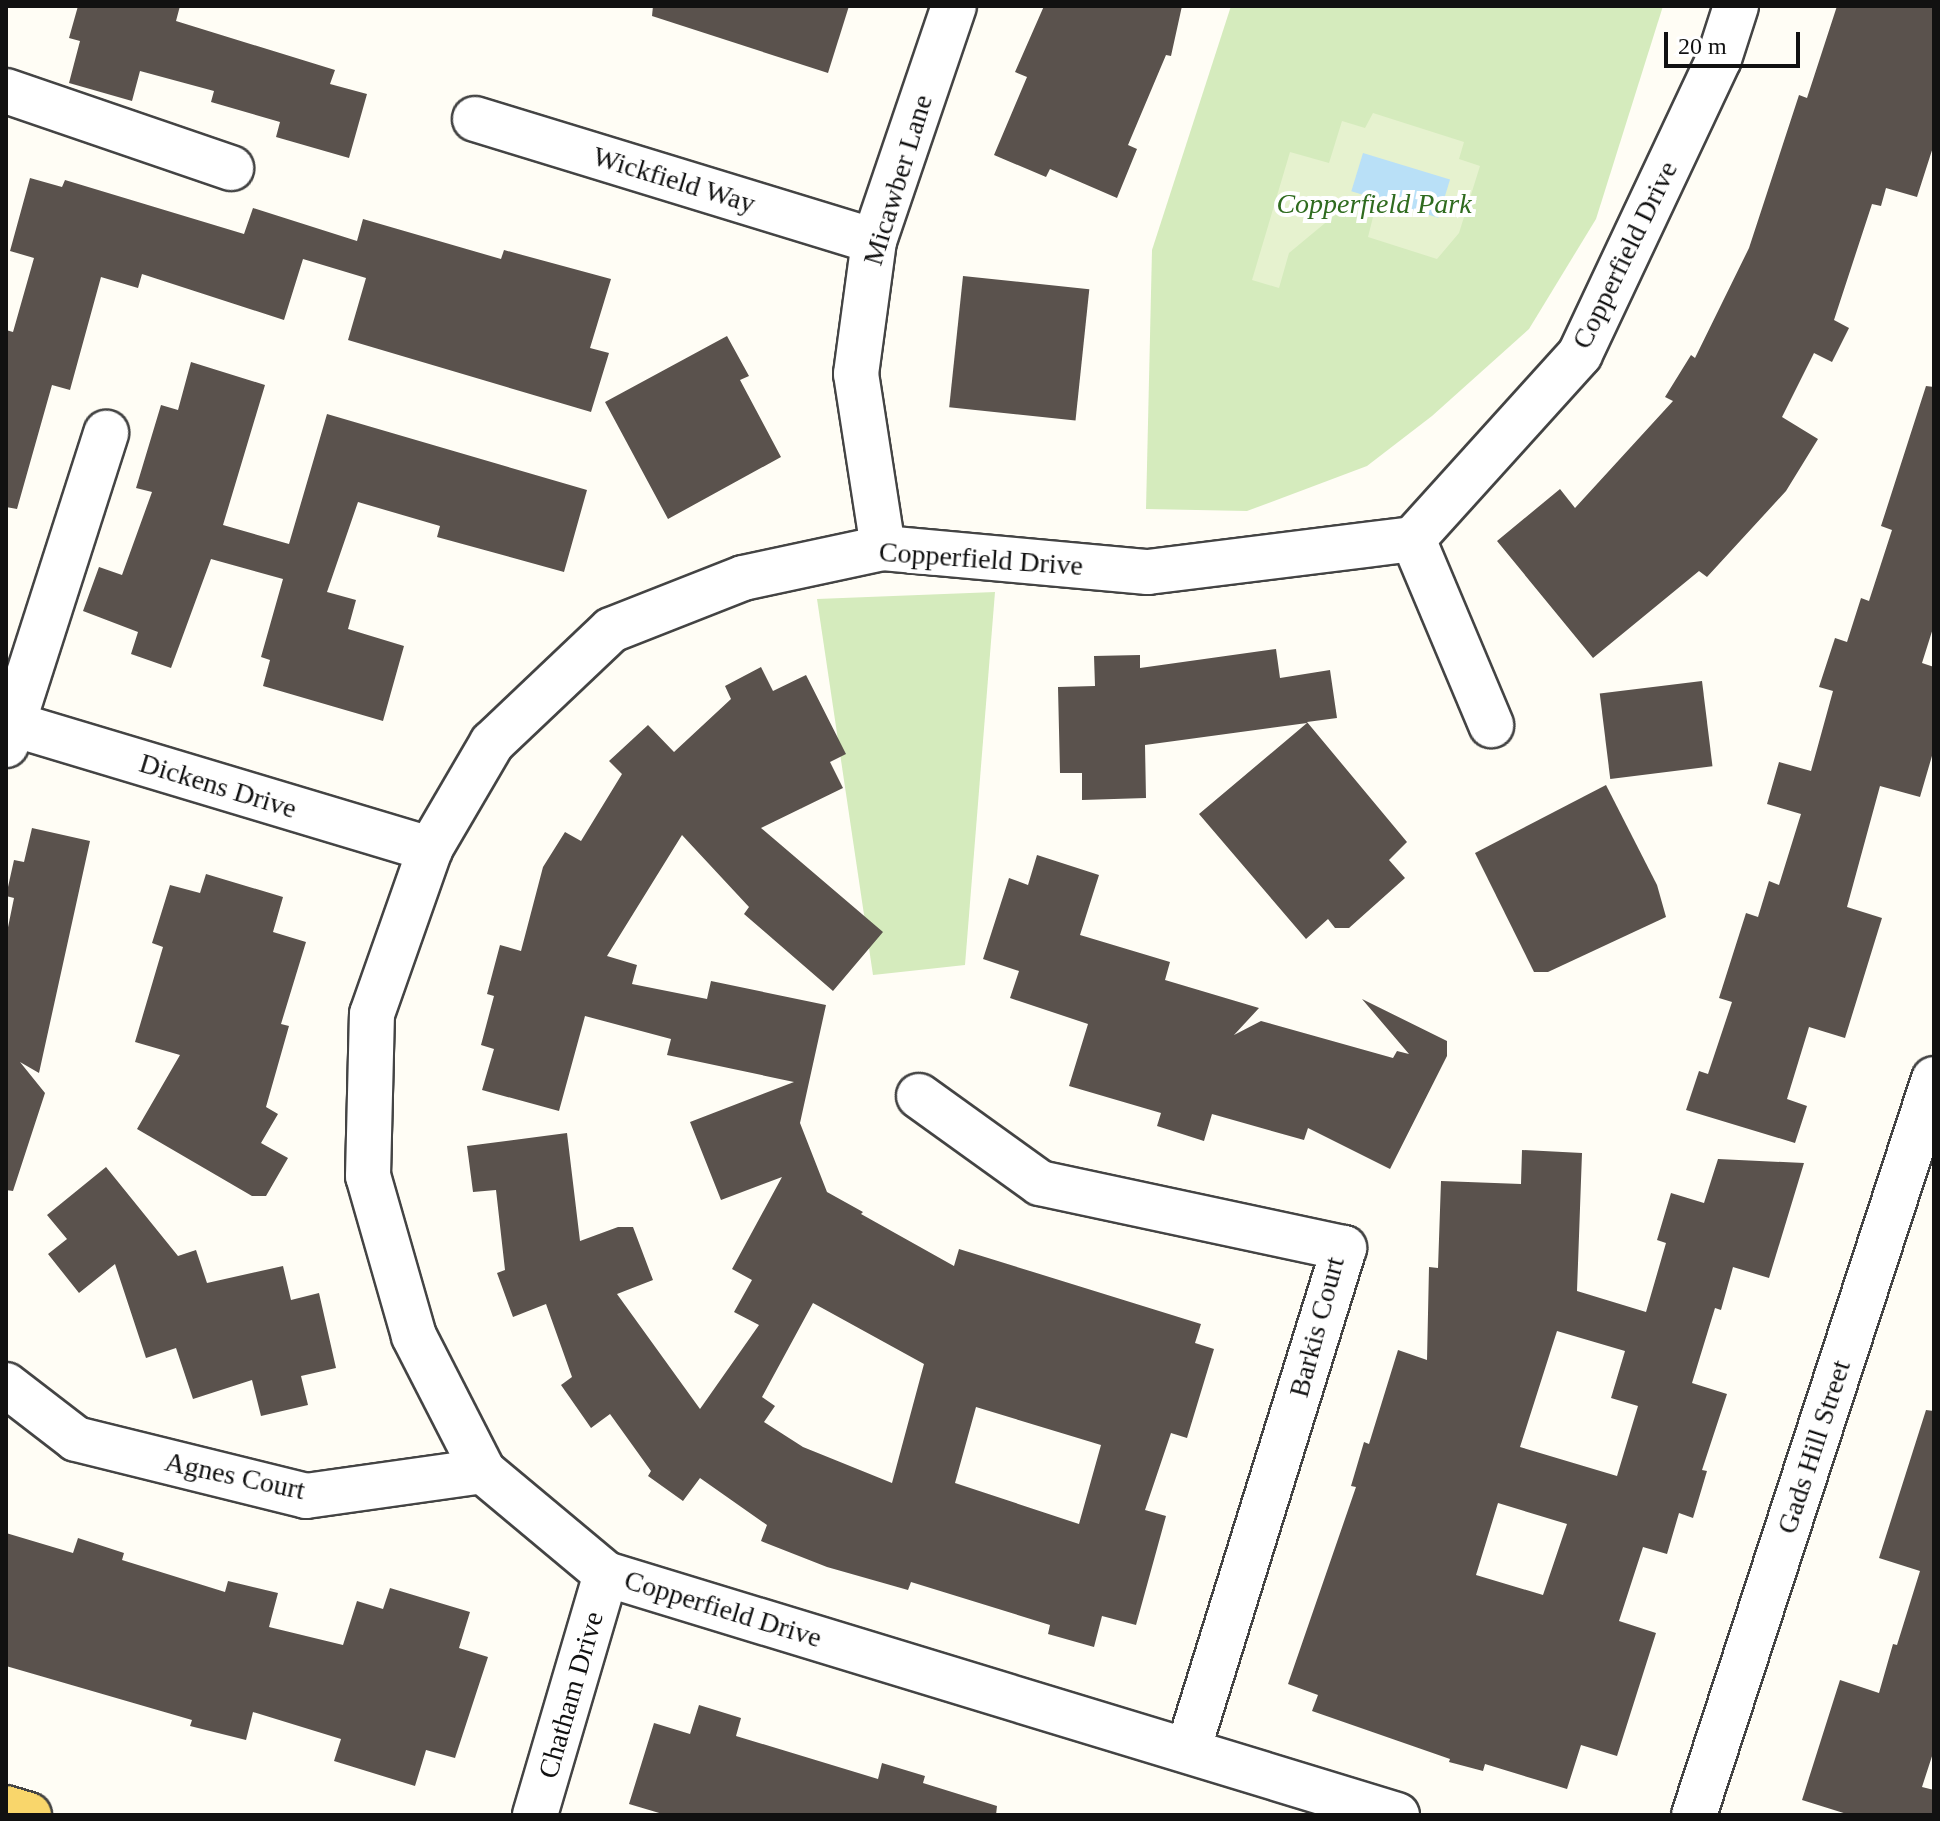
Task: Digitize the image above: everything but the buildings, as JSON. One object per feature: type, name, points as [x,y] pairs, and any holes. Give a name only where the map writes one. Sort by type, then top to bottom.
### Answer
[{"type":"main road","points":[[6,1808],[29,1815]]},
{"type":"street","name":"Micawber Lane","points":[[883,548],[856,374],[874,241],[954,6]]},
{"type":"street","name":"Copperfield Drive","points":[[1397,1815],[606,1574],[483,1471],[414,1336],[368,1176],[372,1014],[430,849],[492,743],[611,630],[743,578],[883,548],[1148,572],[1413,539],[1580,354],[1719,59],[1736,6]]},
{"type":"street","points":[[6,91],[231,168]]},
{"type":"street","name":"Wickfield Way","points":[[475,119],[874,241]]},
{"type":"street","points":[[8,731],[106,433]]},
{"type":"street","points":[[1413,539],[1491,725]]},
{"type":"street","name":"Dickens Drive","points":[[8,731],[430,849]]},
{"type":"street","name":"Gads Hill Street","points":[[1694,1815],[1934,1079]]},
{"type":"street","name":"Barkis Court","points":[[919,1096],[1040,1183],[1344,1248],[1188,1750]]},
{"type":"street","name":"Agnes Court","points":[[6,1385],[76,1439],[306,1496],[483,1471]]},
{"type":"street","name":"Chatham Drive","points":[[535,1815],[606,1574]]},
{"type":"green space","name":"Copperfield Park","points":[[1231,6],[1663,6],[1596,219],[1529,329],[1432,416],[1367,466],[1247,511],[1146,509],[1152,250]]},
{"type":"green space","points":[[1373,113],[1464,142],[1459,159],[1480,166],[1459,233],[1437,259],[1368,237],[1373,217],[1342,209],[1289,253],[1279,288],[1252,280],[1290,152],[1329,163],[1342,121],[1365,128]]},
{"type":"green space","points":[[995,592],[965,965],[873,975],[817,599]]},
{"type":"water","points":[[1363,153],[1450,180],[1438,218],[1351,191]]}]
